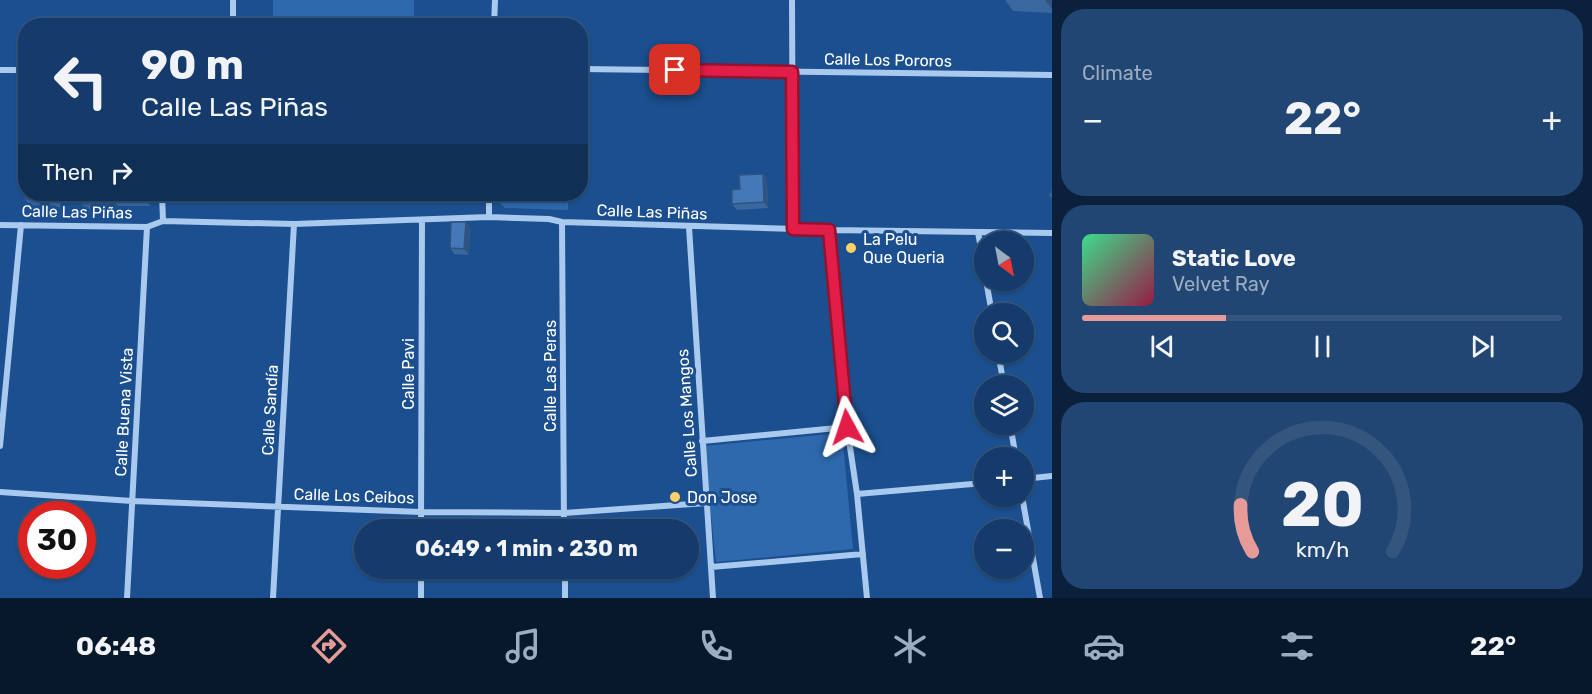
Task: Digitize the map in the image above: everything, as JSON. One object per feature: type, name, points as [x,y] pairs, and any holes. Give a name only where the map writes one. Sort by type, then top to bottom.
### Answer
[{"type":"street","points":[[233,0],[233,18]]},
{"type":"street","points":[[494,18],[495,0]]},
{"type":"street","points":[[792,0],[793,229]]},
{"type":"street","name":"Calle Los Pororos","points":[[588,69],[1052,75]]},
{"type":"street","points":[[0,70],[18,70]]},
{"type":"street","points":[[162,201],[163,221]]},
{"type":"street","points":[[489,201],[489,216]]},
{"type":"street","name":"Calle Las Piñas","points":[[0,225],[147,227],[163,221],[294,224],[489,216],[549,219],[562,222],[689,227],[974,232]]},
{"type":"street","name":"Calle Pavi","points":[[421,519],[422,219]]},
{"type":"street","name":"Calle Las Peras","points":[[562,222],[564,519]]},
{"type":"street","name":"Calle Sandía","points":[[273,598],[294,224]]},
{"type":"street","points":[[0,446],[21,225]]},
{"type":"street","name":"Calle Buena Vista","points":[[127,598],[147,227]]},
{"type":"street","name":"Calle Los Mangos","points":[[689,227],[712,598]]},
{"type":"street","points":[[829,230],[847,427],[857,494],[867,598]]},
{"type":"street","name":"Calle Las Piñas","points":[[1034,232],[1052,232]]},
{"type":"street","points":[[702,441],[847,427]]},
{"type":"street","points":[[1034,478],[1052,476]]},
{"type":"street","points":[[857,494],[974,484]]},
{"type":"street","name":"Calle Los Ceibos","points":[[0,492],[278,508],[421,512],[564,513],[706,503]]},
{"type":"street","points":[[1024,507],[1040,598]]},
{"type":"street","points":[[711,567],[863,554]]},
{"type":"street","points":[[421,579],[421,598]]},
{"type":"street","points":[[565,579],[565,598]]},
{"type":"shaded area","points":[[273,0],[414,0],[414,18],[273,18]]},
{"type":"shaded area","points":[[568,201],[568,210],[505,208],[499,202]]},
{"type":"shaded area","points":[[842,433],[853,549],[716,562],[704,446]]},
{"type":"building","points":[[763,174],[764,202],[732,204],[732,190],[740,189],[739,175]]},
{"type":"building","points":[[82,201],[111,201],[111,204],[82,204]]},
{"type":"building","points":[[451,222],[466,222],[464,249],[450,248]]},
{"type":"place","name":"La Pelu Que Queria","points":[[851,248]]},
{"type":"place","name":"Don Jose","points":[[675,497]]},
{"type":"route","points":[[675,70],[792,72],[793,229],[829,230],[847,427]]}]
